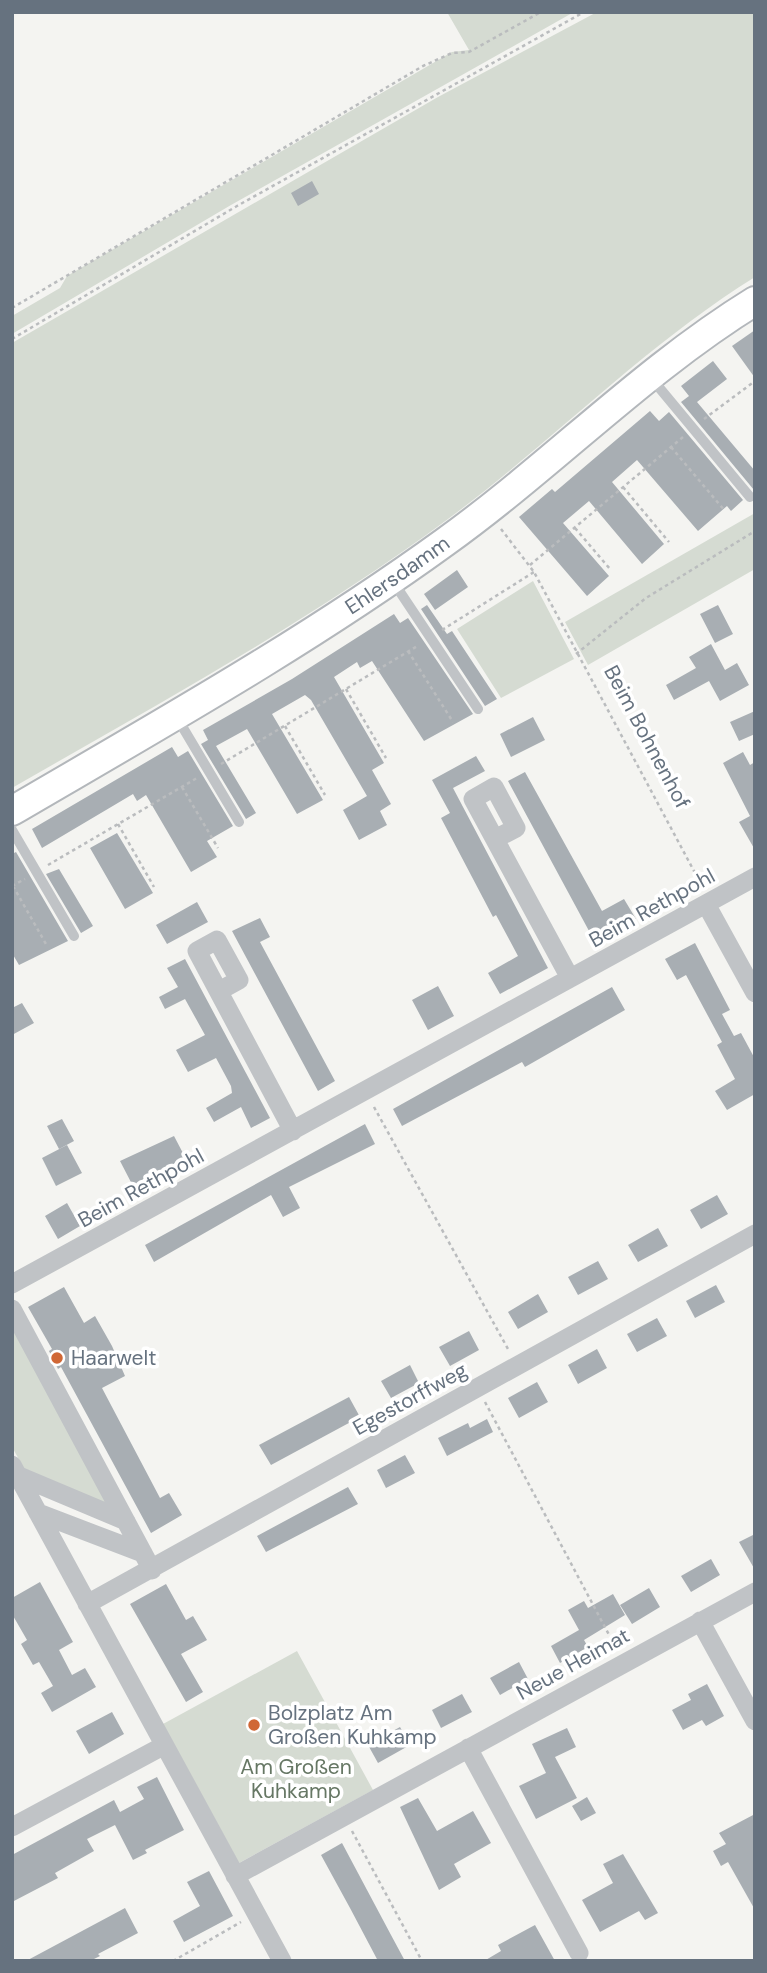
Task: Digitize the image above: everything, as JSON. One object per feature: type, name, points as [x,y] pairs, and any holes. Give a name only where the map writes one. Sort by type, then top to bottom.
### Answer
[{"type":"street","name":"Ehlersdamm","points":[[12,811],[243,676],[391,580],[486,510],[649,376],[721,322],[755,301]]},
{"type":"street","points":[[495,839],[570,978]]},
{"type":"street","name":"Beim Rethpohl","points":[[12,1284],[755,877]]},
{"type":"street","points":[[706,904],[755,993]]},
{"type":"street","points":[[219,991],[293,1131]]},
{"type":"street","name":"Egestorffweg","points":[[87,1604],[148,1561],[477,1387],[755,1234]]},
{"type":"street","points":[[12,1309],[148,1561]]},
{"type":"street","points":[[15,1470],[126,1521]]},
{"type":"street","points":[[15,1470],[282,1961]]},
{"type":"street","points":[[38,1513],[148,1561]]},
{"type":"street","name":"Neue Heimat","points":[[235,1876],[755,1591]]},
{"type":"street","points":[[700,1621],[755,1721]]},
{"type":"street","points":[[12,1827],[163,1745]]},
{"type":"street","points":[[468,1748],[579,1954]]},
{"type":"lane","points":[[649,376],[750,497]]},
{"type":"lane","points":[[391,580],[478,709]]},
{"type":"lane","points":[[175,716],[239,822]]},
{"type":"lane","points":[[12,830],[74,936]]},
{"type":"path","points":[[12,308],[423,66],[452,53],[469,52],[541,12]]},
{"type":"path","points":[[12,339],[237,206],[584,12]]},
{"type":"path","points":[[530,566],[693,428],[755,381]]},
{"type":"path","points":[[671,447],[725,510]]},
{"type":"path","points":[[623,487],[669,542]]},
{"type":"path","name":"Beim Bohnenhof","points":[[486,510],[534,572],[704,890],[706,904]]},
{"type":"path","points":[[575,528],[610,569]]},
{"type":"path","points":[[576,654],[646,598],[755,531]]},
{"type":"path","points":[[37,872],[285,726],[534,572]]},
{"type":"path","points":[[408,651],[453,722]]},
{"type":"path","points":[[346,689],[386,758]]},
{"type":"path","points":[[285,726],[326,795]]},
{"type":"path","points":[[182,787],[218,848]]},
{"type":"path","points":[[118,824],[154,887]]},
{"type":"path","points":[[13,886],[47,944]]},
{"type":"path","points":[[362,1092],[370,1100],[517,1364]]},
{"type":"path","points":[[477,1387],[624,1662]]},
{"type":"path","points":[[344,1816],[422,1961]]},
{"type":"path","points":[[173,1961],[256,1914]]},
{"type":"green space","points":[[447,12],[574,12],[231,205],[12,334],[12,316],[60,288],[67,276],[452,52],[469,50]]},
{"type":"green space","points":[[597,12],[755,12],[755,277],[675,333],[486,489],[396,556],[234,660],[12,788],[12,343],[438,97]]},
{"type":"green space","points":[[755,513],[755,569],[588,665],[565,622]]},
{"type":"green space","points":[[533,581],[574,659],[501,698],[457,629]]},
{"type":"green space","points":[[12,1325],[110,1505],[25,1470],[12,1447]]},
{"type":"green space","name":"Am Großen Kuhkamp","points":[[297,1651],[373,1790],[239,1863],[163,1724]]},
{"type":"building","points":[[312,181],[319,194],[298,206],[291,193]]},
{"type":"building","points":[[755,330],[755,378],[732,346]]},
{"type":"building","points":[[713,361],[727,379],[697,402],[755,471],[754,490],[681,402],[689,396],[681,386]]},
{"type":"building","points":[[650,411],[659,421],[669,412],[743,500],[731,511],[727,506],[698,531],[637,460],[612,482],[664,544],[642,564],[589,501],[563,523],[609,576],[587,596],[519,517],[552,489],[555,492]]},
{"type":"building","points":[[457,570],[468,587],[435,610],[424,594]]},
{"type":"building","points":[[427,605],[447,634],[452,631],[497,699],[485,706],[421,609]]},
{"type":"building","points":[[718,605],[733,634],[715,643],[700,614]]},
{"type":"building","points":[[394,614],[400,623],[408,618],[473,714],[424,741],[372,661],[360,668],[357,662],[334,677],[384,763],[372,770],[391,804],[380,811],[387,825],[359,840],[343,810],[367,796],[311,700],[305,695],[272,714],[323,800],[297,814],[247,729],[216,746],[256,813],[246,819],[201,744],[208,740],[203,730],[292,679]]},
{"type":"building","points":[[711,644],[725,670],[737,663],[749,685],[720,701],[709,681],[674,700],[666,685],[696,668],[689,657]]},
{"type":"building","points":[[755,711],[755,734],[739,741],[730,722]]},
{"type":"building","points":[[533,717],[545,740],[511,757],[500,734]]},
{"type":"building","points":[[172,747],[178,757],[188,751],[233,826],[207,841],[217,857],[191,872],[146,795],[137,801],[133,794],[42,848],[32,829]]},
{"type":"building","points":[[743,752],[750,765],[755,762],[755,850],[739,822],[750,816],[723,763]]},
{"type":"building","points":[[476,756],[485,771],[453,788],[548,968],[500,994],[488,973],[518,956],[496,915],[493,917],[441,818],[450,813],[432,780]]},
{"type":"building","points":[[525,772],[602,911],[624,899],[636,919],[595,942],[508,781]]},
{"type":"building","points":[[117,833],[153,893],[125,909],[90,848]]},
{"type":"building","points":[[16,852],[68,941],[19,965],[12,953],[12,854]]},
{"type":"building","points":[[59,869],[93,926],[81,933],[46,874]]},
{"type":"building","points":[[197,902],[208,922],[167,944],[156,925]]},
{"type":"building","points":[[260,918],[270,937],[260,942],[335,1081],[318,1091],[232,931]]},
{"type":"building","points":[[695,943],[730,1010],[722,1014],[734,1036],[741,1033],[755,1059],[755,1094],[727,1110],[715,1091],[735,1079],[717,1045],[722,1042],[686,975],[677,980],[665,959]]},
{"type":"building","points":[[185,959],[270,1118],[251,1128],[241,1107],[214,1122],[206,1108],[232,1093],[216,1058],[188,1072],[176,1050],[205,1035],[185,999],[165,1009],[159,997],[178,987],[167,968]]},
{"type":"building","points":[[438,986],[454,1016],[428,1030],[412,1000]]},
{"type":"building","points":[[612,987],[625,1010],[525,1067],[522,1062],[402,1126],[393,1109]]},
{"type":"building","points":[[22,1003],[34,1023],[12,1035],[12,1008]]},
{"type":"building","points":[[62,1119],[74,1141],[59,1149],[47,1126]]},
{"type":"building","points":[[365,1124],[375,1144],[289,1187],[300,1208],[283,1217],[271,1195],[154,1262],[145,1245]]},
{"type":"building","points":[[174,1136],[185,1157],[134,1188],[120,1161]]},
{"type":"building","points":[[67,1145],[82,1173],[56,1186],[42,1158]]},
{"type":"building","points":[[717,1195],[728,1214],[701,1229],[690,1210]]},
{"type":"building","points":[[67,1203],[80,1226],[58,1239],[45,1216]]},
{"type":"building","points":[[658,1228],[668,1246],[638,1262],[628,1245]]},
{"type":"building","points":[[598,1261],[608,1279],[578,1295],[568,1277]]},
{"type":"building","points":[[716,1285],[725,1302],[695,1318],[686,1301]]},
{"type":"building","points":[[64,1287],[84,1323],[95,1316],[112,1346],[125,1376],[102,1388],[160,1498],[169,1493],[182,1515],[151,1533],[61,1367],[58,1369],[49,1351],[52,1349],[28,1307]]},
{"type":"building","points":[[538,1294],[548,1312],[518,1329],[508,1312]]},
{"type":"building","points":[[657,1318],[667,1336],[637,1352],[627,1334]]},
{"type":"building","points":[[469,1331],[479,1350],[450,1366],[439,1347]]},
{"type":"building","points":[[597,1349],[607,1368],[578,1384],[568,1365]]},
{"type":"building","points":[[410,1365],[419,1383],[391,1398],[381,1381]]},
{"type":"building","points":[[537,1382],[548,1402],[519,1418],[508,1398]]},
{"type":"building","points":[[349,1397],[360,1417],[271,1465],[259,1445]]},
{"type":"building","points":[[487,1419],[493,1432],[447,1456],[438,1438],[468,1423],[470,1428]]},
{"type":"building","points":[[405,1455],[415,1473],[386,1488],[377,1470]]},
{"type":"building","points":[[348,1487],[358,1504],[266,1552],[257,1536]]},
{"type":"building","points":[[755,1534],[755,1570],[739,1542]]},
{"type":"building","points":[[711,1559],[720,1575],[691,1592],[681,1576]]},
{"type":"building","points":[[40,1582],[73,1642],[59,1650],[72,1675],[85,1668],[96,1687],[52,1712],[41,1693],[53,1686],[39,1662],[33,1665],[21,1644],[27,1640],[12,1614],[12,1598]]},
{"type":"building","points":[[166,1584],[186,1620],[193,1616],[207,1640],[181,1654],[203,1692],[186,1702],[130,1604]]},
{"type":"building","points":[[649,1588],[660,1607],[632,1624],[620,1605]]},
{"type":"building","points":[[613,1594],[625,1615],[584,1640],[588,1647],[560,1663],[551,1646],[579,1630],[568,1610],[584,1601],[588,1608]]},
{"type":"building","points":[[519,1662],[528,1679],[500,1695],[490,1678]]},
{"type":"building","points":[[707,1684],[724,1716],[706,1726],[702,1720],[683,1730],[672,1710],[691,1700],[688,1694]]},
{"type":"building","points":[[462,1694],[472,1712],[441,1728],[432,1710]]},
{"type":"building","points":[[112,1712],[124,1734],[89,1754],[76,1731]]},
{"type":"building","points":[[400,1727],[410,1745],[378,1763],[368,1745]]},
{"type":"building","points":[[567,1728],[576,1747],[555,1757],[577,1798],[536,1819],[519,1786],[546,1773],[532,1744]]},
{"type":"building","points":[[157,1777],[184,1830],[145,1850],[147,1853],[133,1860],[115,1825],[87,1839],[94,1851],[55,1873],[58,1878],[12,1902],[12,1855],[114,1800],[120,1812],[144,1799],[137,1787]]},
{"type":"building","points":[[587,1797],[596,1813],[581,1821],[572,1806]]},
{"type":"building","points":[[418,1798],[437,1831],[473,1811],[491,1843],[454,1864],[461,1877],[439,1890],[400,1807]]},
{"type":"building","points":[[755,1814],[755,1910],[728,1862],[721,1866],[713,1851],[726,1844],[719,1833]]},
{"type":"building","points":[[342,1843],[405,1961],[378,1961],[321,1855]]},
{"type":"building","points":[[623,1854],[658,1913],[645,1920],[639,1911],[600,1932],[582,1900],[613,1883],[603,1864]]},
{"type":"building","points":[[209,1871],[233,1916],[184,1942],[173,1921],[200,1906],[187,1882]]},
{"type":"building","points":[[125,1908],[138,1933],[98,1954],[100,1956],[90,1961],[26,1961]]},
{"type":"building","points":[[535,1925],[555,1961],[484,1961],[501,1951],[498,1945]]},
{"type":"place","name":"Haarwelt","points":[[57,1358]]},
{"type":"place","name":"Bolzplatz Am Großen Kuhkamp","points":[[254,1725]]}]
